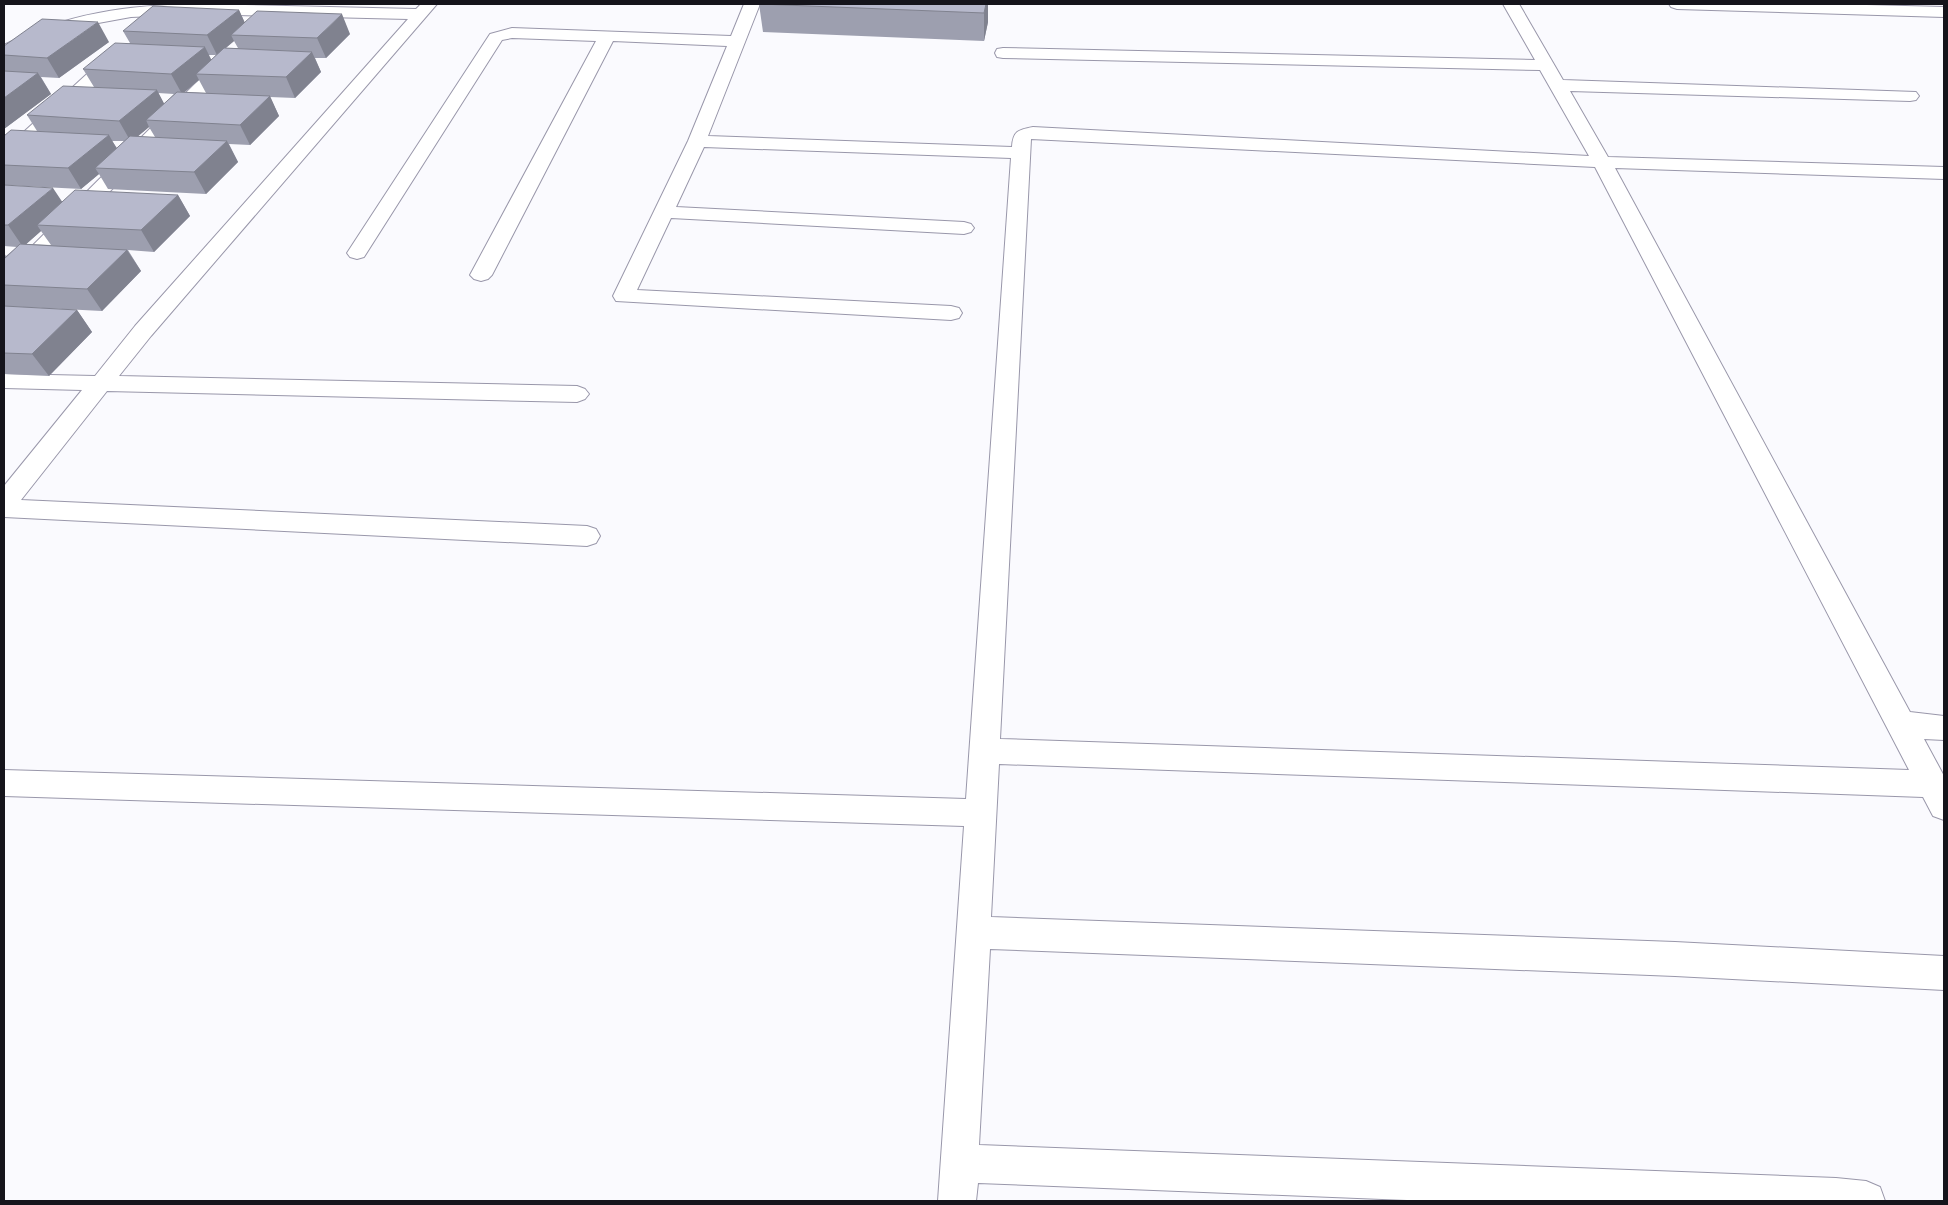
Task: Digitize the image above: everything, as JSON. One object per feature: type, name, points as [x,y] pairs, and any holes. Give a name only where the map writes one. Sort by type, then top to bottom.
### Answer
[{"type":"street","points":[[752,4],[697,141],[624,296],[951,313]]},
{"type":"street","points":[[1511,4],[1602,162],[1938,795]]},
{"type":"street","points":[[1677,4],[1944,12]]},
{"type":"street","points":[[4,52],[54,29],[86,18],[122,12],[168,9],[278,11],[425,9]]},
{"type":"street","points":[[146,29],[168,9]]},
{"type":"street","points":[[4,503],[143,331],[425,9]]},
{"type":"street","points":[[264,25],[278,11]]},
{"type":"street","points":[[357,253],[496,37],[512,33],[737,41]]},
{"type":"street","points":[[482,275],[607,36]]},
{"type":"street","points":[[4,160],[132,42]]},
{"type":"street","points":[[4,286],[243,46]]},
{"type":"street","points":[[1003,53],[1552,75],[1910,96]]},
{"type":"street","points":[[957,1201],[1022,137],[1033,133],[1602,162],[1944,173]]},
{"type":"street","points":[[697,141],[1021,153]]},
{"type":"street","points":[[664,212],[964,228]]},
{"type":"street","points":[[4,381],[576,394]]},
{"type":"street","points":[[4,508],[587,536]]},
{"type":"street","points":[[1900,724],[1944,728]]},
{"type":"street","points":[[985,751],[1938,795]]},
{"type":"street","points":[[4,783],[982,813]]},
{"type":"street","points":[[974,932],[1675,959],[1944,973]]},
{"type":"street","points":[[960,1163],[1866,1201]]},
{"type":"building","points":[[759,4],[986,4],[984,13]]},
{"type":"building","points":[[153,6],[239,10],[207,35],[123,31]]},
{"type":"building","points":[[257,11],[342,14],[317,38],[231,35]]},
{"type":"building","points":[[42,19],[98,22],[47,58],[4,55],[4,46]]},
{"type":"building","points":[[115,43],[205,47],[171,74],[83,69]]},
{"type":"building","points":[[224,48],[312,52],[286,77],[196,74]]},
{"type":"building","points":[[4,71],[38,73],[4,98]]},
{"type":"building","points":[[63,86],[157,90],[119,121],[27,115]]},
{"type":"building","points":[[177,92],[270,96],[240,125],[146,120]]},
{"type":"building","points":[[11,130],[109,135],[68,168],[4,165],[4,136]]},
{"type":"building","points":[[130,136],[227,141],[194,172],[95,168]]},
{"type":"building","points":[[4,185],[53,188],[8,225],[4,225]]},
{"type":"building","points":[[75,190],[178,195],[141,230],[37,225]]},
{"type":"building","points":[[20,244],[127,250],[87,289],[4,285],[4,259]]},
{"type":"building","points":[[4,306],[77,310],[32,354],[4,353]]}]
